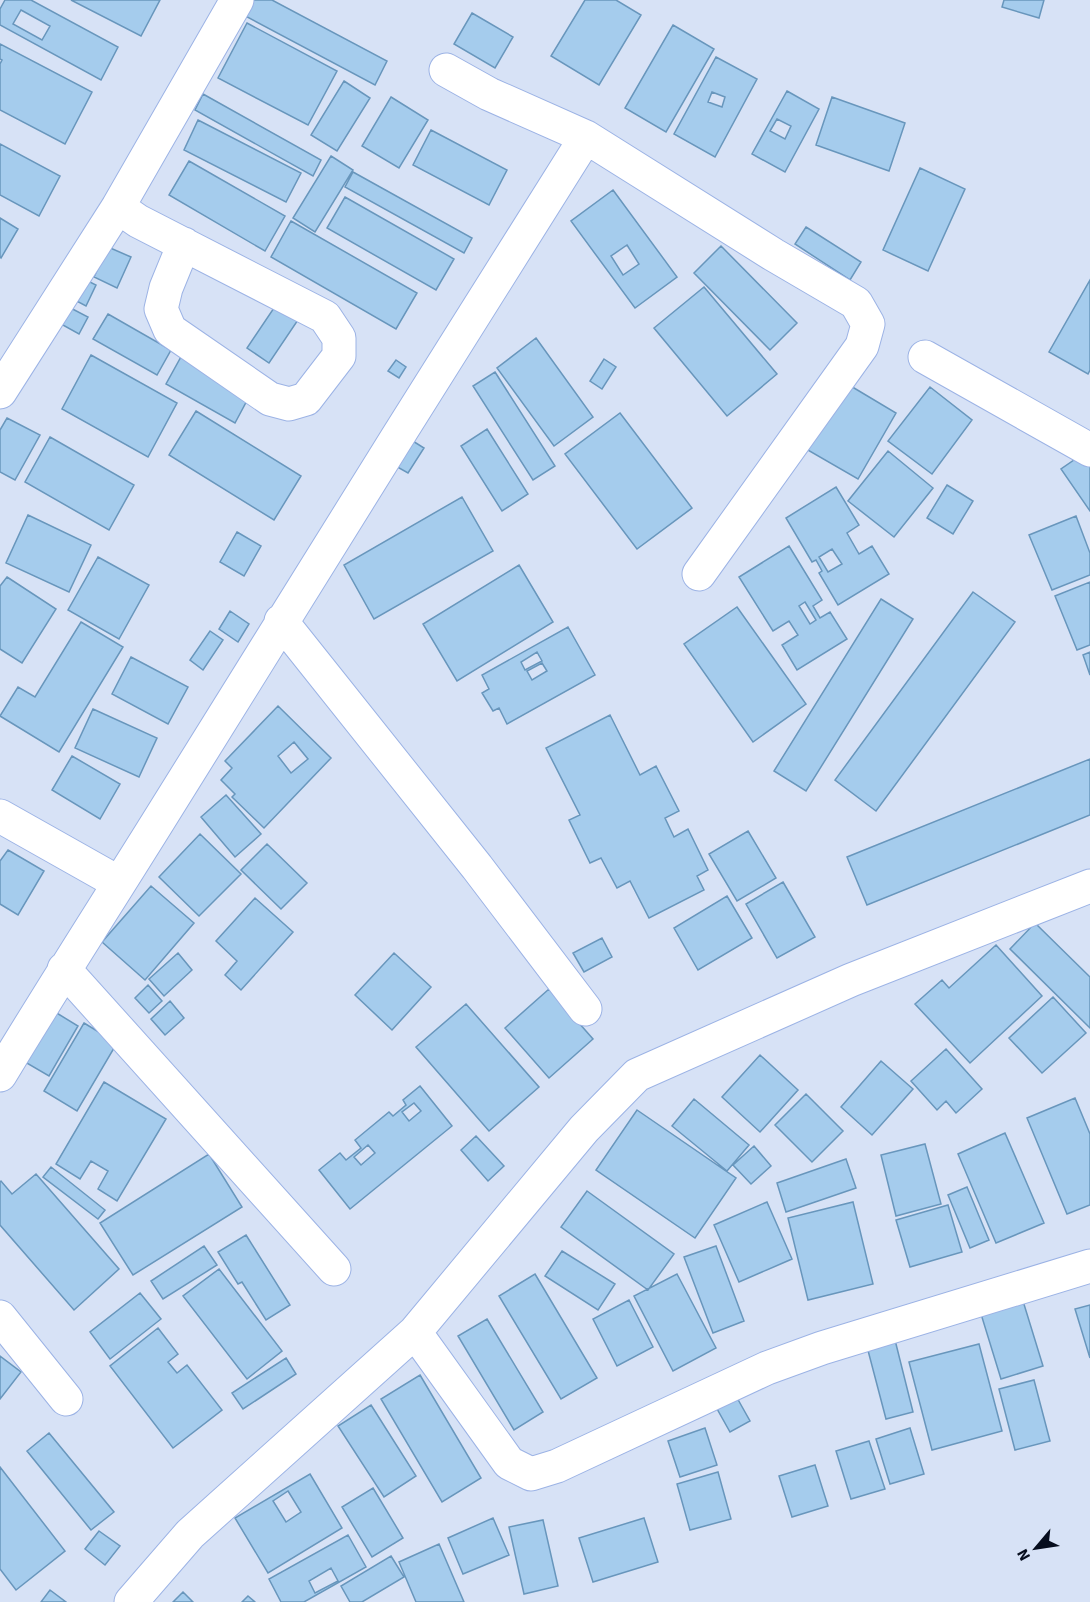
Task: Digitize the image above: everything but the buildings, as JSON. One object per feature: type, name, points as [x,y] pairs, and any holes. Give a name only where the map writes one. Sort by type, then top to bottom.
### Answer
[{"type":"street","points":[[0,392],[118,207],[237,0]]},
{"type":"street","points":[[446,70],[489,94],[586,137],[774,255],[856,303],[868,324],[862,346],[699,574]]},
{"type":"street","points":[[0,1075],[64,969],[586,137]]},
{"type":"street","points":[[118,207],[138,221],[184,244],[325,317],[339,338],[339,356],[306,399],[289,404],[270,399],[170,330],[161,309],[166,288],[184,244]]},
{"type":"street","points":[[926,357],[1090,450]]},
{"type":"street","points":[[282,621],[477,867],[585,1009]]},
{"type":"street","points":[[0,816],[118,883]]},
{"type":"street","points":[[131,1602],[190,1534],[415,1332],[584,1129],[637,1075],[851,980],[1090,886]]},
{"type":"street","points":[[64,969],[334,1269]]},
{"type":"street","points":[[415,1332],[509,1463],[531,1474],[558,1466],[778,1364],[822,1348],[1090,1266]]},
{"type":"street","points":[[0,1317],[66,1399]]}]
